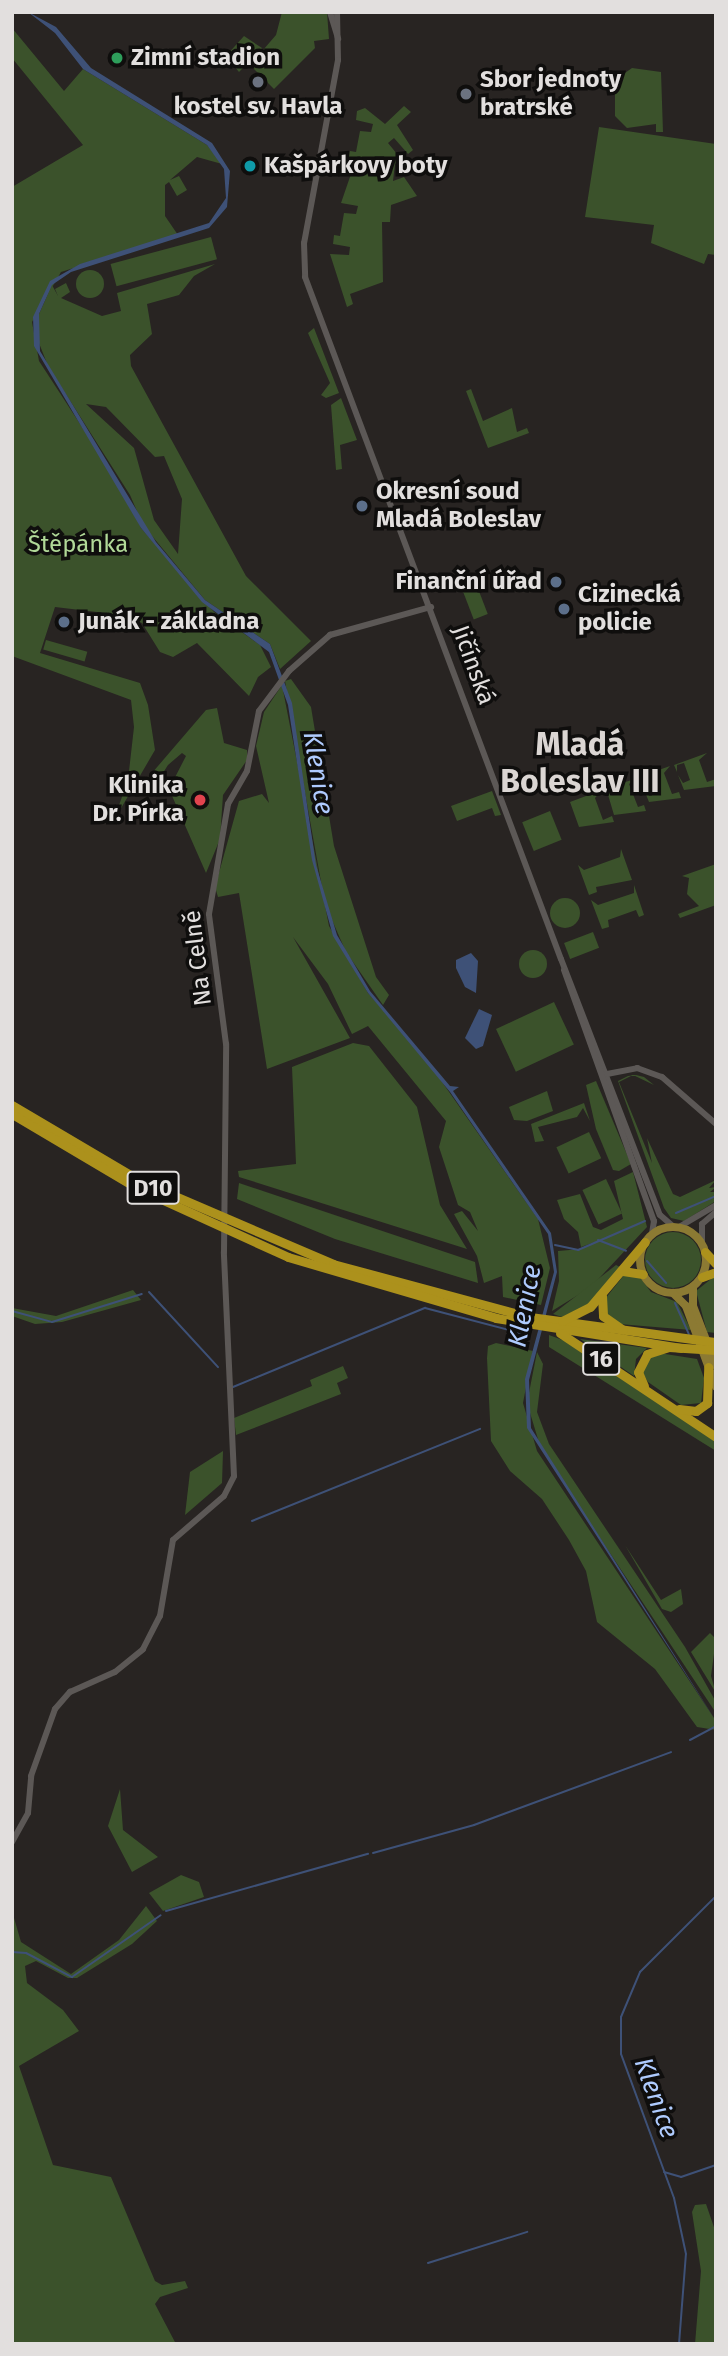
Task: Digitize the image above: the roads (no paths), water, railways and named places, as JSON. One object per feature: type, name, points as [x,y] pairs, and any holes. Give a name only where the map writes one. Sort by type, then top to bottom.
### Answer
[{"type":"highway","name":"D10","points":[[12,1105],[142,1182],[244,1230],[368,1275],[529,1321]]},
{"type":"highway","name":"D10","points":[[12,1114],[139,1189],[249,1242],[367,1283],[556,1326],[679,1343],[716,1342]]},
{"type":"highway","points":[[556,1326],[581,1315],[603,1294],[649,1238]]},
{"type":"highway","points":[[704,1248],[716,1264]]},
{"type":"highway","points":[[621,1271],[633,1269],[643,1274]]},
{"type":"highway","points":[[702,1277],[716,1272]]},
{"type":"highway","points":[[603,1294],[603,1317],[638,1335]]},
{"type":"highway","name":"D10","points":[[556,1326],[638,1335],[716,1350]]},
{"type":"highway","name":"16","points":[[556,1326],[716,1437]]},
{"type":"highway","points":[[647,1389],[638,1372],[643,1357],[679,1343]]},
{"type":"highway","points":[[677,1409],[692,1412],[705,1406],[711,1391],[712,1366]]},
{"type":"main road","points":[[649,1238],[677,1227]]},
{"type":"main road","name":"Jičínská","points":[[677,1227],[704,1248]]},
{"type":"main road","name":"Jičínská","points":[[643,1274],[649,1238]]},
{"type":"main road","points":[[673,1293],[693,1287],[702,1277],[704,1248]]},
{"type":"main road","points":[[643,1274],[655,1288],[673,1293],[686,1306],[712,1366]]},
{"type":"main road","points":[[693,1287],[692,1302],[716,1387]]},
{"type":"street","points":[[330,12],[340,44]]},
{"type":"street","points":[[337,12],[340,44]]},
{"type":"street","name":"Jičínská","points":[[340,44],[303,261],[322,321],[605,1075],[660,1215],[677,1227]]},
{"type":"street","name":"Na Celně","points":[[12,1842],[28,1813],[32,1776],[55,1709],[70,1692],[115,1672],[143,1649],[160,1616],[173,1540],[223,1496],[234,1476],[224,1252],[227,1066],[210,895],[228,804],[247,771],[259,711],[289,671],[336,632],[431,607]]},
{"type":"street","points":[[605,1075],[631,1067],[656,1076],[716,1124]]},
{"type":"street","name":"Jičínská","points":[[605,1075],[654,1221],[649,1238]]},
{"type":"street","points":[[677,1227],[716,1205]]},
{"type":"street","points":[[704,1248],[702,1224],[716,1212]]},
{"type":"water","points":[[28,12],[56,27],[91,68],[212,143],[230,171],[227,207],[209,228],[71,272],[52,285],[39,314],[40,351],[156,542],[205,600],[270,644],[292,703],[316,865],[337,935],[370,991],[450,1086],[459,1087],[453,1091],[551,1233],[557,1272],[529,1380],[531,1428],[716,1721],[527,1428],[525,1379],[554,1272],[548,1234],[450,1092],[368,993],[333,936],[312,860],[288,705],[269,652],[202,602],[141,528],[34,346],[33,317],[50,281],[80,264],[209,223],[226,198],[224,169],[207,145],[83,69],[55,33]]},
{"type":"water","points":[[471,953],[478,961],[476,993],[465,987],[456,968],[456,960]]},
{"type":"water","points":[[479,1009],[492,1015],[483,1046],[476,1049],[465,1038]]},
{"type":"waterway","points":[[676,1213],[716,1196]]},
{"type":"waterway","points":[[555,1245],[578,1250],[645,1221]]},
{"type":"waterway","points":[[598,1240],[626,1251]]},
{"type":"waterway","points":[[647,1261],[666,1283]]},
{"type":"waterway","points":[[149,1292],[218,1367]]},
{"type":"waterway","points":[[12,1311],[52,1322],[142,1294]]},
{"type":"waterway","points":[[675,1303],[689,1334]]},
{"type":"waterway","points":[[233,1387],[425,1308],[528,1335]]},
{"type":"waterway","points":[[252,1521],[480,1429]]},
{"type":"waterway","points":[[690,1740],[716,1726]]},
{"type":"waterway","points":[[373,1853],[474,1825],[671,1752]]},
{"type":"waterway","points":[[166,1911],[368,1854]]},
{"type":"waterway","name":"Klenice","points":[[679,2344],[686,2254],[674,2198],[621,2054],[621,2017],[640,1972],[716,1896]]},
{"type":"waterway","points":[[12,1952],[26,1953],[72,1977],[161,1915]]},
{"type":"waterway","points":[[664,2172],[681,2177],[716,2165]]},
{"type":"waterway","points":[[428,2263],[527,2232]]},
{"type":"place","name":"Zimní stadion","points":[[117,58]]},
{"type":"place","name":"kostel sv. Havla","points":[[258,82]]},
{"type":"place","name":"Sbor jednoty bratrské","points":[[466,94]]},
{"type":"place","name":"Kašpárkovy boty","points":[[250,166]]},
{"type":"place","name":"Okresní soud Mladá Boleslav","points":[[362,506]]},
{"type":"place","name":"Finanční úřad","points":[[556,582]]},
{"type":"place","name":"Cizinecká policie","points":[[564,609]]},
{"type":"place","name":"Junák - základna","points":[[64,622]]},
{"type":"place","name":"Klinika Dr. Pírka","points":[[200,800]]},
{"type":"district","name":"Mladá Boleslav III","points":[[580,764]]},
{"type":"park label","name":"Štěpánka","points":[[78,545]]}]
